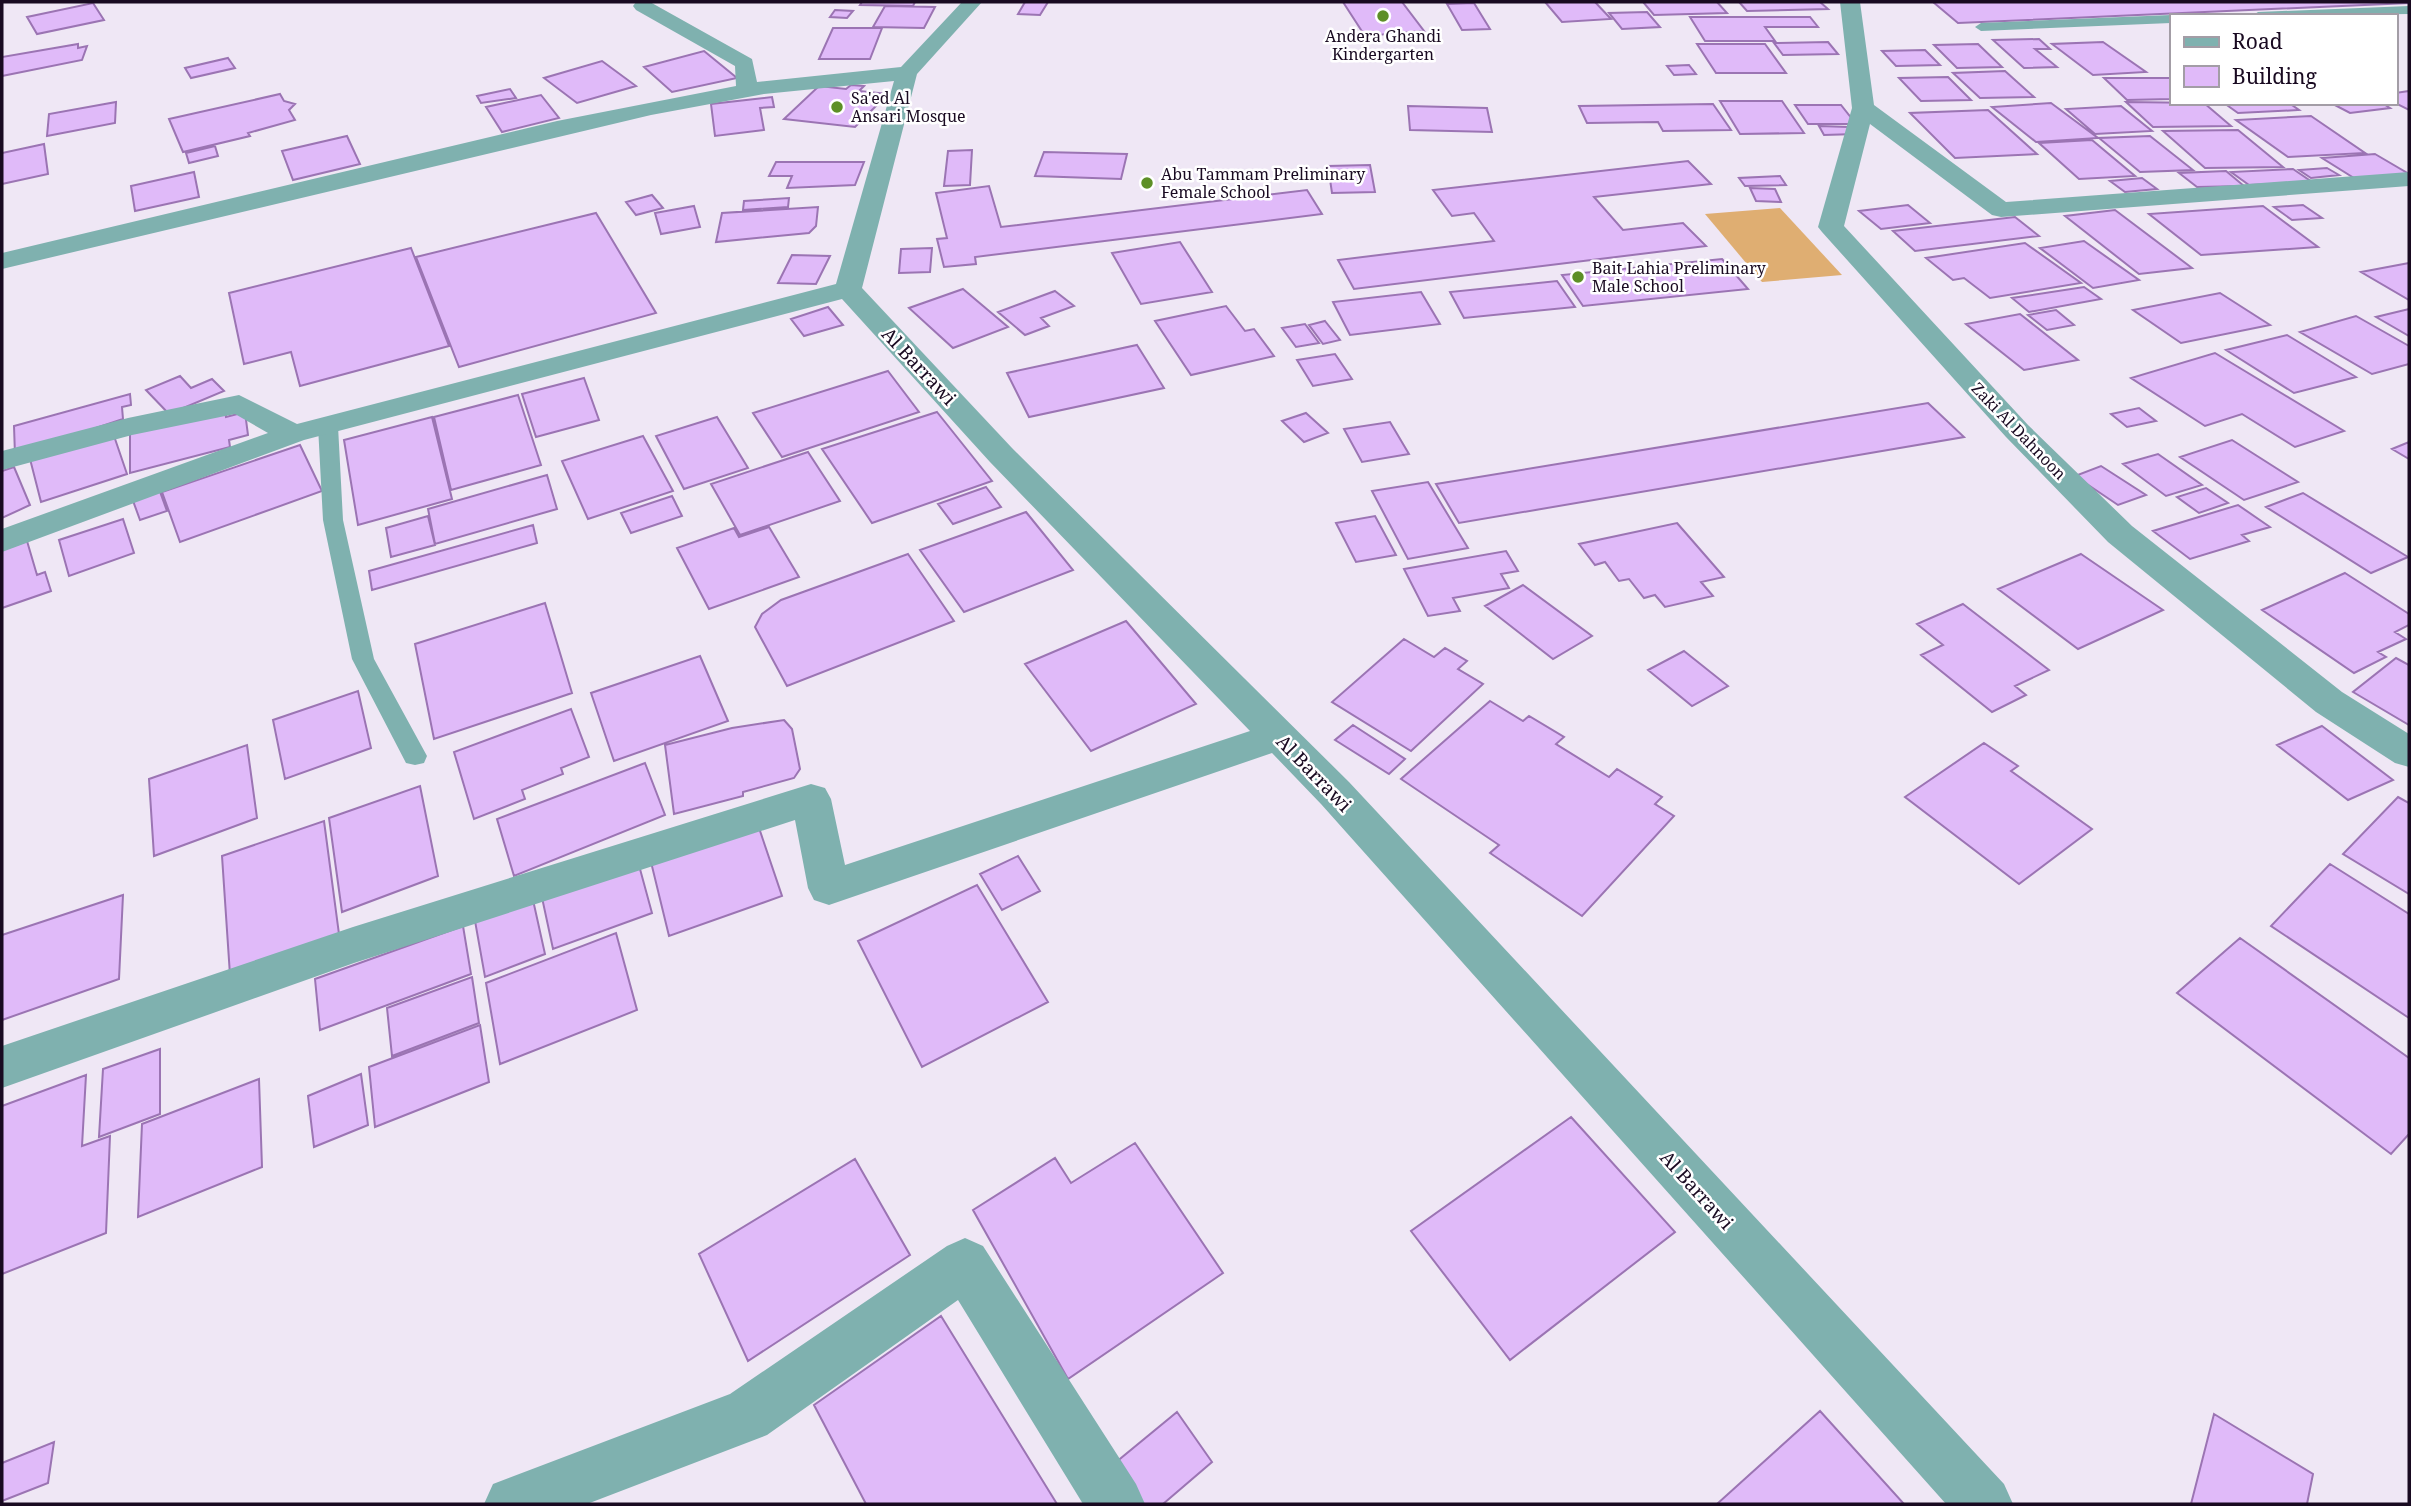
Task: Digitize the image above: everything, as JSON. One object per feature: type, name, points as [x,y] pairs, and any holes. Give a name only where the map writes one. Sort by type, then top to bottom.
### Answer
[{"type":"street","points":[[2,541],[293,434],[848,289],[907,73],[972,2]]},
{"type":"street","name":"Zaki Al Dahnoon","points":[[1850,2],[1863,108],[1831,226],[2017,431],[2120,534],[2329,702],[2409,753]]},
{"type":"street","points":[[643,6],[744,63],[747,90]]},
{"type":"street","points":[[2,261],[576,123],[747,90],[907,73]]},
{"type":"street","points":[[1863,108],[2001,210],[2409,179]]},
{"type":"street","name":"Al Barrawi","points":[[848,289],[1001,455],[1335,793],[1984,1504]]},
{"type":"street","points":[[2,461],[128,427],[239,404],[293,434]]},
{"type":"street","points":[[2,1067],[353,945],[811,799],[829,888],[1278,736]]},
{"type":"street","points":[[513,1504],[747,1415],[965,1264],[1116,1504]]},
{"type":"lane","points":[[2308,14],[2409,10]]},
{"type":"lane","points":[[1981,27],[2170,19]]},
{"type":"lane","points":[[328,426],[333,520],[363,659],[415,756]]},
{"type":"shaded area","points":[[1780,208],[1842,275],[1762,282],[1705,214]]},
{"type":"building","points":[[862,2],[915,2],[913,6],[860,5]]},
{"type":"building","points":[[1025,2],[1048,2],[1040,15],[1018,14]]},
{"type":"building","name":"Andera Ghandi Kindergarten","points":[[1343,2],[1402,2],[1424,31],[1365,36]]},
{"type":"building","points":[[1545,2],[1595,2],[1611,19],[1562,22]]},
{"type":"building","points":[[1643,2],[1717,2],[1727,13],[1654,15]]},
{"type":"building","points":[[1739,2],[1820,2],[1828,9],[1747,11]]},
{"type":"building","points":[[1933,2],[2409,2],[2409,3],[1958,23]]},
{"type":"building","points":[[93,3],[104,20],[37,34],[27,17]]},
{"type":"building","points":[[1474,3],[1490,29],[1462,30],[1447,4]]},
{"type":"building","points":[[885,6],[935,7],[924,28],[873,27]]},
{"type":"building","points":[[835,10],[853,11],[847,18],[830,17]]},
{"type":"building","points":[[1647,12],[1660,27],[1622,29],[1609,13]]},
{"type":"building","points":[[1690,17],[1810,17],[1818,27],[1765,27],[1775,41],[1705,41]]},
{"type":"building","points":[[833,28],[882,28],[870,59],[819,59]]},
{"type":"building","points":[[2039,39],[2050,49],[2035,49],[2057,67],[2024,68],[1993,40]]},
{"type":"building","points":[[1828,42],[1838,54],[1783,55],[1774,43]]},
{"type":"building","points":[[2103,42],[2146,72],[2093,75],[2052,44]]},
{"type":"building","points":[[78,44],[78,48],[87,46],[82,60],[2,76],[2,57]]},
{"type":"building","points":[[1697,44],[1765,44],[1786,73],[1716,73]]},
{"type":"building","points":[[1978,44],[2002,67],[1957,68],[1934,45]]},
{"type":"building","points":[[1925,50],[1940,65],[1896,66],[1882,51]]},
{"type":"building","points":[[704,51],[737,78],[672,92],[644,67]]},
{"type":"building","points":[[228,58],[235,68],[191,78],[185,68]]},
{"type":"building","points":[[602,61],[636,86],[577,103],[544,78]]},
{"type":"building","points":[[1689,65],[1696,74],[1674,75],[1667,66]]},
{"type":"building","points":[[2005,71],[2034,97],[1980,98],[1953,73]]},
{"type":"building","points":[[1948,77],[1971,100],[1921,101],[1899,78]]},
{"type":"building","points":[[2104,78],[2170,78],[2170,99],[2127,100]]},
{"type":"building","name":"Sa'ed Al Ansari Mosque","points":[[851,85],[864,86],[859,91],[888,94],[855,127],[784,119],[819,86],[846,89]]},
{"type":"building","points":[[510,89],[516,98],[481,103],[477,96]]},
{"type":"building","points":[[2409,91],[2409,110],[2397,104],[2397,93]]},
{"type":"building","points":[[280,94],[284,101],[295,104],[289,110],[295,120],[248,133],[250,136],[183,152],[169,119]]},
{"type":"building","points":[[541,95],[559,118],[502,132],[486,107]]},
{"type":"building","points":[[772,97],[774,107],[760,108],[764,130],[715,136],[711,104]]},
{"type":"building","points":[[1720,101],[1782,101],[1804,133],[1740,134]]},
{"type":"building","points":[[116,102],[115,123],[47,136],[49,114]]},
{"type":"building","points":[[2126,102],[2206,105],[2231,126],[2153,127]]},
{"type":"building","points":[[2051,103],[2098,138],[2036,142],[1992,107]]},
{"type":"building","points":[[1713,104],[1731,130],[1663,131],[1658,122],[1587,123],[1579,106]]},
{"type":"building","points":[[1795,105],[1841,105],[1856,124],[1808,124]]},
{"type":"building","points":[[2227,105],[2292,105],[2299,110],[2238,113]]},
{"type":"building","points":[[2335,105],[2385,105],[2390,108],[2350,113]]},
{"type":"building","points":[[1408,106],[1487,108],[1492,132],[1410,130]]},
{"type":"building","points":[[2121,106],[2152,131],[2095,134],[2066,109]]},
{"type":"building","points":[[1988,110],[2037,154],[1955,158],[1910,113]]},
{"type":"building","points":[[2311,116],[2365,153],[2288,157],[2236,120]]},
{"type":"building","points":[[1819,126],[1849,127],[1855,134],[1824,135]]},
{"type":"building","points":[[2238,130],[2283,167],[2205,168],[2163,131]]},
{"type":"building","points":[[347,136],[360,164],[293,180],[282,151]]},
{"type":"building","points":[[2150,136],[2193,170],[2140,172],[2099,138]]},
{"type":"building","points":[[2092,140],[2135,176],[2079,179],[2039,143]]},
{"type":"building","points":[[44,144],[48,174],[2,184],[2,153]]},
{"type":"building","points":[[215,146],[218,156],[189,163],[186,153]]},
{"type":"building","points":[[972,150],[970,185],[944,186],[948,151]]},
{"type":"building","points":[[1044,152],[1127,154],[1121,179],[1035,176]]},
{"type":"building","points":[[2375,154],[2409,174],[2354,178],[2322,158]]},
{"type":"building","points":[[1688,161],[1711,184],[1594,197],[1623,230],[1683,223],[1706,246],[1354,289],[1338,260],[1494,241],[1474,213],[1452,216],[1433,190]]},
{"type":"building","points":[[776,162],[864,162],[855,185],[787,188],[792,176],[769,176]]},
{"type":"building","points":[[1370,165],[1375,192],[1332,193],[1328,166]]},
{"type":"building","points":[[2327,168],[2339,175],[2311,178],[2299,170]]},
{"type":"building","points":[[2293,169],[2312,182],[2249,185],[2231,172]]},
{"type":"building","points":[[2226,171],[2244,186],[2197,187],[2179,173]]},
{"type":"building","points":[[194,172],[199,197],[135,211],[131,186]]},
{"type":"building","points":[[1780,176],[1786,185],[1745,186],[1739,178]]},
{"type":"building","points":[[2142,178],[2157,189],[2125,192],[2110,181]]},
{"type":"building","points":[[989,186],[1001,227],[1307,190],[1322,214],[975,257],[976,264],[944,267],[937,239],[947,238],[936,193]]},
{"type":"building","points":[[1750,188],[1775,189],[1781,202],[1756,201]]},
{"type":"building","points":[[652,195],[663,208],[636,215],[626,202]]},
{"type":"building","points":[[789,198],[788,207],[743,210],[744,201]]},
{"type":"building","points":[[1908,205],[1930,223],[1881,229],[1859,211]]},
{"type":"building","points":[[2303,205],[2322,218],[2292,220],[2274,207]]},
{"type":"building","points":[[694,206],[700,227],[661,234],[655,213]]},
{"type":"building","points":[[2263,206],[2318,247],[2201,255],[2149,214]]},
{"type":"building","points":[[818,207],[816,226],[809,233],[716,242],[722,213]]},
{"type":"building","points":[[2115,210],[2192,268],[2139,274],[2065,216]]},
{"type":"building","points":[[596,213],[656,313],[459,367],[416,257]]},
{"type":"building","points":[[2015,217],[2039,236],[1915,251],[1893,231]]},
{"type":"building","points":[[2084,241],[2139,280],[2093,288],[2040,248]]},
{"type":"building","points":[[1180,242],[1212,292],[1141,304],[1112,253]]},
{"type":"building","points":[[2025,243],[2081,283],[1990,298],[1964,278],[1953,280],[1926,258]]},
{"type":"building","points":[[411,248],[449,346],[300,386],[291,352],[244,364],[229,293]]},
{"type":"building","points":[[932,248],[930,272],[899,273],[901,249]]},
{"type":"building","points":[[792,255],[830,256],[816,284],[778,283]]},
{"type":"building","points":[[1722,259],[1748,289],[1583,306],[1562,275]]},
{"type":"building","points":[[2409,263],[2409,300],[2361,272]]},
{"type":"building","points":[[1557,281],[1575,307],[1464,318],[1450,292]]},
{"type":"building","points":[[2084,287],[2101,299],[2029,312],[2012,298]]},
{"type":"building","points":[[963,289],[1008,327],[953,348],[909,308]]},
{"type":"building","points":[[1055,291],[1074,306],[1041,318],[1049,326],[1025,335],[998,312]]},
{"type":"building","points":[[1421,292],[1440,324],[1350,335],[1333,302]]},
{"type":"building","points":[[2220,293],[2270,325],[2181,343],[2133,310]]},
{"type":"building","points":[[1226,306],[1245,331],[1254,329],[1274,356],[1191,375],[1155,321]]},
{"type":"building","points":[[828,307],[843,325],[804,336],[791,319]]},
{"type":"building","points":[[2409,309],[2409,336],[2376,317]]},
{"type":"building","points":[[2056,310],[2074,325],[2047,330],[2028,315]]},
{"type":"building","points":[[2020,314],[2078,360],[2024,370],[1966,324]]},
{"type":"building","points":[[2356,316],[2409,346],[2409,364],[2372,374],[2300,332]]},
{"type":"building","points":[[1325,321],[1340,340],[1323,344],[1309,325]]},
{"type":"building","points":[[1305,324],[1319,343],[1296,347],[1282,328]]},
{"type":"building","points":[[2287,335],[2356,377],[2294,393],[2226,350]]},
{"type":"building","points":[[1137,345],[1164,388],[1029,417],[1007,373]]},
{"type":"building","points":[[2215,353],[2344,431],[2295,447],[2242,414],[2205,426],[2131,378]]},
{"type":"building","points":[[1335,354],[1352,379],[1313,386],[1297,360]]},
{"type":"building","points":[[888,371],[919,412],[782,457],[753,413]]},
{"type":"building","points":[[180,376],[191,388],[212,379],[224,391],[169,414],[146,390]]},
{"type":"building","points":[[584,378],[599,420],[536,437],[522,394]]},
{"type":"building","points":[[130,394],[131,405],[122,407],[123,419],[15,455],[14,426]]},
{"type":"building","points":[[518,395],[541,465],[451,490],[434,417]]},
{"type":"building","points":[[1928,403],[1964,437],[1459,523],[1436,484]]},
{"type":"building","points":[[2139,408],[2156,421],[2127,427],[2111,414]]},
{"type":"building","points":[[225,409],[226,417],[245,412],[248,435],[229,440],[230,447],[130,473],[130,433]]},
{"type":"building","points":[[937,412],[992,481],[872,523],[822,449]]},
{"type":"building","points":[[1306,413],[1328,433],[1304,442],[1282,421]]},
{"type":"building","points":[[432,417],[452,499],[358,525],[344,440]]},
{"type":"building","points":[[717,417],[748,468],[684,489],[656,436]]},
{"type":"building","points":[[1390,422],[1409,454],[1362,462],[1344,429]]},
{"type":"building","points":[[113,433],[127,474],[41,502],[30,459]]},
{"type":"building","points":[[643,436],[673,491],[588,519],[562,461]]},
{"type":"building","points":[[2232,440],[2298,482],[2244,500],[2180,457]]},
{"type":"building","points":[[2409,442],[2409,459],[2392,449]]},
{"type":"building","points":[[300,445],[322,491],[180,542],[162,492]]},
{"type":"building","points":[[808,452],[840,501],[740,535],[711,484]]},
{"type":"building","points":[[2158,454],[2202,485],[2166,496],[2123,464]]},
{"type":"building","points":[[2101,466],[2146,495],[2118,505],[2075,476]]},
{"type":"building","points":[[14,467],[30,505],[2,518],[2,471]]},
{"type":"building","points":[[547,475],[557,509],[435,544],[428,509]]},
{"type":"building","points":[[1428,482],[1468,548],[1408,559],[1372,491]]},
{"type":"building","points":[[986,487],[1001,507],[953,524],[938,504]]},
{"type":"building","points":[[2206,488],[2228,503],[2199,513],[2177,497]]},
{"type":"building","points":[[159,489],[167,511],[140,520],[132,498]]},
{"type":"building","points":[[2303,493],[2408,557],[2371,573],[2266,507]]},
{"type":"building","points":[[672,496],[682,516],[631,533],[621,513]]},
{"type":"building","points":[[2238,505],[2270,527],[2242,535],[2249,541],[2190,559],[2153,531]]},
{"type":"building","points":[[1026,512],[1073,570],[964,612],[920,550]]},
{"type":"building","points":[[428,516],[435,545],[391,557],[386,528]]},
{"type":"building","points":[[1375,516],[1396,555],[1356,562],[1336,523]]},
{"type":"building","points":[[123,519],[134,553],[69,576],[59,540]]},
{"type":"building","points":[[1677,523],[1724,577],[1701,582],[1713,596],[1665,607],[1655,595],[1644,598],[1629,579],[1619,581],[1605,562],[1595,565],[1579,544]]},
{"type":"building","points":[[533,525],[537,543],[372,590],[369,571]]},
{"type":"building","points":[[769,527],[799,577],[709,609],[677,548],[734,528],[739,537]]},
{"type":"building","points":[[27,541],[37,575],[45,572],[51,591],[2,608],[2,550]]},
{"type":"building","points":[[1506,551],[1518,571],[1501,574],[1509,588],[1453,598],[1460,611],[1428,616],[1404,569]]},
{"type":"building","points":[[908,554],[954,621],[787,686],[755,627],[762,614],[781,600]]},
{"type":"building","points":[[2081,554],[2163,610],[2078,649],[1998,589]]},
{"type":"building","points":[[2345,573],[2409,614],[2409,625],[2395,632],[2406,639],[2378,652],[2386,657],[2354,673],[2262,610]]},
{"type":"building","points":[[1523,585],[1592,636],[1553,659],[1485,606]]},
{"type":"building","points":[[545,603],[572,693],[434,739],[415,644]]},
{"type":"building","points":[[1963,604],[2049,670],[2015,686],[2026,695],[1992,712],[1921,655],[1943,645],[1917,624]]},
{"type":"building","points":[[1126,621],[1196,704],[1091,751],[1025,664]]},
{"type":"building","points":[[1404,639],[1434,657],[1445,648],[1467,661],[1458,669],[1483,684],[1411,751],[1332,702]]},
{"type":"building","points":[[1684,651],[1728,686],[1692,706],[1648,670]]},
{"type":"building","points":[[700,656],[728,721],[614,761],[591,693]]},
{"type":"building","points":[[2396,658],[2409,665],[2409,725],[2353,692]]},
{"type":"building","points":[[358,691],[371,748],[285,779],[273,720]]},
{"type":"building","points":[[1490,701],[1523,721],[1529,716],[1564,737],[1556,744],[1609,777],[1617,769],[1662,797],[1655,804],[1674,816],[1582,916],[1490,853],[1499,845],[1401,779]]},
{"type":"building","points":[[571,709],[589,757],[561,768],[563,774],[522,790],[525,799],[474,819],[454,752]]},
{"type":"building","points":[[784,720],[792,729],[800,769],[794,778],[743,792],[743,796],[674,814],[665,745],[732,728]]},
{"type":"building","points":[[1353,725],[1405,759],[1389,774],[1335,740]]},
{"type":"building","points":[[2322,726],[2393,780],[2348,800],[2277,745]]},
{"type":"building","points":[[1984,743],[2018,766],[2011,771],[2092,829],[2019,884],[1905,797]]},
{"type":"building","points":[[247,745],[257,818],[154,856],[149,779]]},
{"type":"building","points":[[645,763],[665,815],[514,876],[497,819]]},
{"type":"building","points":[[420,786],[438,876],[342,912],[329,818]]},
{"type":"building","points":[[2398,797],[2409,803],[2409,894],[2343,854]]},
{"type":"building","points":[[324,821],[339,934],[230,975],[222,856]]},
{"type":"building","points":[[757,822],[782,896],[669,936],[650,858]]},
{"type":"building","points":[[1018,856],[1040,891],[1002,910],[980,874]]},
{"type":"building","points":[[637,858],[652,913],[553,949],[541,893]]},
{"type":"building","points":[[2330,864],[2409,914],[2409,1018],[2271,926]]},
{"type":"building","points":[[977,885],[1048,1002],[922,1067],[858,941]]},
{"type":"building","points":[[123,895],[119,979],[2,1020],[2,935]]},
{"type":"building","points":[[533,900],[545,954],[485,977],[475,921]]},
{"type":"building","points":[[463,926],[471,974],[320,1030],[315,979]]},
{"type":"building","points":[[616,933],[637,1010],[500,1064],[486,983]]},
{"type":"building","points":[[2240,938],[2409,1058],[2409,1134],[2391,1154],[2177,993]]},
{"type":"building","points":[[472,977],[479,1023],[392,1056],[387,1008]]},
{"type":"building","points":[[480,1025],[489,1082],[375,1127],[369,1067]]},
{"type":"building","points":[[160,1049],[160,1114],[99,1137],[103,1069]]},
{"type":"building","points":[[361,1074],[368,1125],[314,1147],[308,1096]]},
{"type":"building","points":[[86,1075],[82,1146],[110,1136],[106,1233],[2,1274],[2,1106]]},
{"type":"building","points":[[259,1079],[262,1167],[138,1217],[142,1124]]},
{"type":"building","points":[[1571,1117],[1675,1232],[1510,1360],[1411,1231]]},
{"type":"building","points":[[1135,1143],[1223,1273],[1068,1379],[973,1210],[1055,1158],[1071,1183]]},
{"type":"building","points":[[855,1159],[910,1255],[748,1361],[699,1254]]},
{"type":"building","points":[[941,1316],[1057,1504],[866,1504],[814,1405]]},
{"type":"building","points":[[1820,1411],[1904,1504],[1717,1504]]},
{"type":"building","points":[[1177,1412],[1212,1462],[1163,1504],[1141,1504],[1115,1463]]},
{"type":"building","points":[[2214,1414],[2313,1474],[2307,1504],[2191,1504]]},
{"type":"building","points":[[54,1442],[48,1483],[2,1501],[2,1463]]},
{"type":"place","name":"Andera Ghandi Kindergarten","points":[[1383,16]]},
{"type":"place","name":"Sa'ed Al Ansari Mosque","points":[[837,107]]},
{"type":"place","name":"Abu Tammam Preliminary Female School","points":[[1147,183]]},
{"type":"place","name":"Bait Lahia Preliminary Male School","points":[[1578,277]]}]
